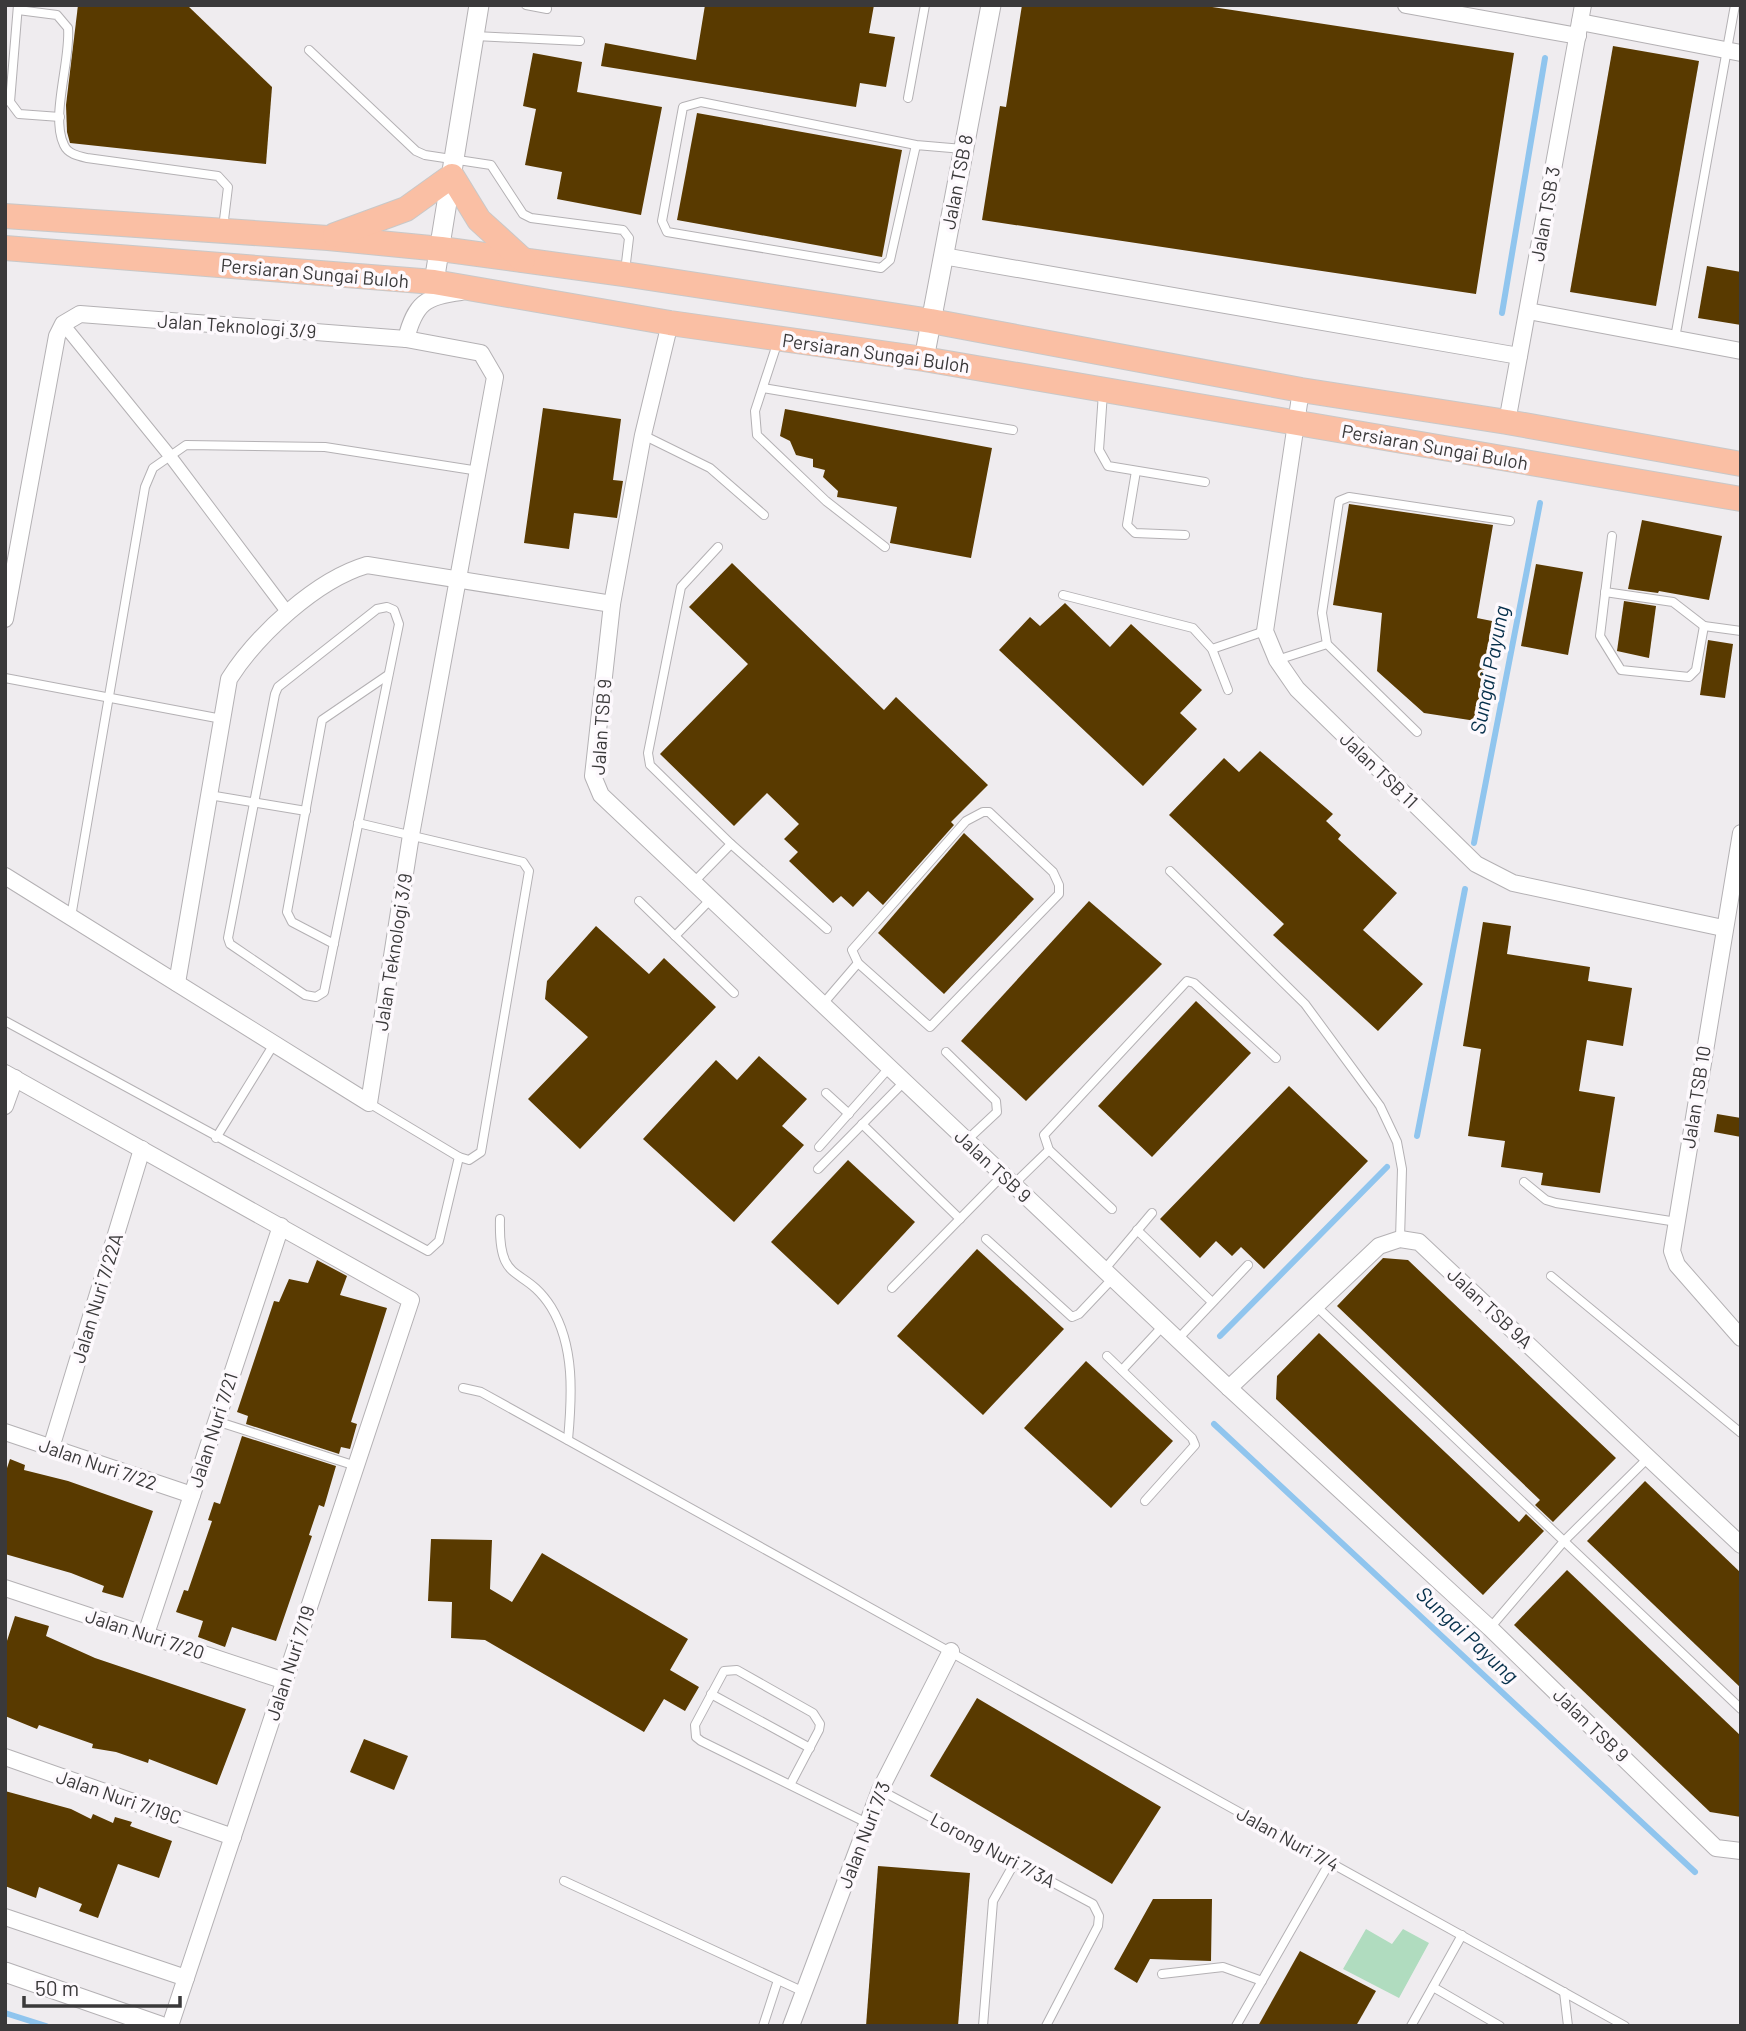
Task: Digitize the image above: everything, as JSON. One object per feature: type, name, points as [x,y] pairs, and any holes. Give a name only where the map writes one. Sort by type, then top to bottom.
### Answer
[{"type":"main road","points":[[328,238],[405,209],[453,166],[479,220],[524,261]]},
{"type":"main road","points":[[5,199],[16,217]]},
{"type":"main road","name":"Persiaran Sungai Buloh","points":[[16,217],[440,248],[624,274],[931,321],[1301,390],[1507,422],[1741,464]]},
{"type":"main road","name":"Persiaran Sungai Buloh","points":[[8,250],[434,282],[670,323],[924,359],[1741,499]]},
{"type":"street","points":[[434,282],[480,5]]},
{"type":"street","name":"Jalan TSB 8","points":[[924,359],[991,5]]},
{"type":"street","points":[[1406,5],[1734,52]]},
{"type":"street","name":"Jalan TSB 3","points":[[1507,422],[1583,5]]},
{"type":"street","points":[[943,256],[1519,356]]},
{"type":"street","points":[[406,339],[418,307],[429,299],[481,290]]},
{"type":"street","points":[[1528,311],[1741,351]]},
{"type":"street","name":"Jalan Teknologi 3/9","points":[[63,324],[80,314],[406,339],[481,353],[491,365],[495,377],[411,835],[369,1103]]},
{"type":"street","name":"Jalan TSB 9","points":[[670,323],[643,435],[612,604],[593,776],[610,806],[1229,1388],[1490,1628],[1716,1848],[1741,1851]]},
{"type":"street","points":[[5,619],[57,336],[63,324],[170,456],[288,613]]},
{"type":"street","points":[[1265,631],[1301,390]]},
{"type":"street","points":[[177,983],[229,679],[239,664],[288,613],[351,570],[367,565],[612,604]]},
{"type":"street","name":"Jalan TSB 11","points":[[1265,631],[1278,660],[1297,689],[1476,864],[1513,883],[1723,928]]},
{"type":"street","name":"Jalan TSB 10","points":[[1741,833],[1723,928],[1672,1251],[1677,1265],[1741,1338]]},
{"type":"street","points":[[5,876],[369,1103]]},
{"type":"street","points":[[5,1106],[10,1075],[281,1226]]},
{"type":"street","name":"Jalan Nuri 7/22A","points":[[51,1448],[142,1149]]},
{"type":"street","name":"Jalan Nuri 7/19","points":[[170,2026],[411,1300],[281,1226]]},
{"type":"street","name":"Jalan Nuri 7/21","points":[[146,1634],[281,1226]]},
{"type":"street","points":[[1229,1388],[1379,1246],[1400,1239]]},
{"type":"street","name":"Jalan TSB 9A","points":[[1400,1239],[1419,1242],[1741,1545]]},
{"type":"street","name":"Jalan Nuri 7/22","points":[[5,1432],[192,1495]]},
{"type":"street","name":"Jalan Nuri 7/20","points":[[5,1588],[285,1681]]},
{"type":"street","name":"Jalan Nuri 7/3","points":[[791,2026],[880,1790],[951,1651]]},
{"type":"street","name":"Jalan Nuri 7/19C","points":[[5,1757],[233,1837]]},
{"type":"street","points":[[5,1917],[186,1978]]},
{"type":"street","points":[[5,1972],[160,2026]]},
{"type":"lane","points":[[526,5],[547,9]]},
{"type":"lane","points":[[908,98],[925,5]]},
{"type":"lane","points":[[1675,338],[1734,52],[1735,5]]},
{"type":"lane","points":[[60,117],[19,114],[10,102],[18,8],[57,15],[68,28],[60,117],[64,146],[73,154],[224,179],[228,187],[223,231]]},
{"type":"lane","points":[[475,36],[580,41]]},
{"type":"lane","points":[[309,50],[416,151],[453,166],[491,165],[523,214],[531,218],[623,230],[629,238],[624,274]]},
{"type":"lane","points":[[916,145],[890,260],[881,268],[667,232],[662,221],[683,107],[692,104],[701,102],[916,145],[964,149]]},
{"type":"lane","points":[[778,338],[755,411],[757,435],[826,501],[885,547]]},
{"type":"lane","points":[[763,388],[1013,430]]},
{"type":"lane","points":[[1103,390],[1099,450],[1108,466],[1205,482]]},
{"type":"lane","points":[[643,435],[710,468],[764,515]]},
{"type":"lane","points":[[71,917],[111,698],[145,488],[153,468],[186,445],[325,447],[479,471]]},
{"type":"lane","points":[[1136,471],[1127,525],[1135,533],[1185,535]]},
{"type":"lane","points":[[1417,732],[1327,644],[1322,613],[1339,500],[1349,497],[1510,521]]},
{"type":"lane","points":[[1612,536],[1600,636],[1621,670],[1689,677],[1696,670],[1704,626]]},
{"type":"lane","points":[[718,547],[681,587],[648,753],[650,765],[731,844],[827,929]]},
{"type":"lane","points":[[1605,592],[1673,603],[1704,626],[1741,631]]},
{"type":"lane","points":[[1063,595],[1193,628],[1212,649],[1228,690]]},
{"type":"lane","points":[[387,607],[394,610],[399,624],[324,992],[316,997],[304,995],[230,944],[254,802],[278,687],[377,609],[387,607]]},
{"type":"lane","points":[[1212,649],[1265,631]]},
{"type":"lane","points":[[1278,660],[1327,644]]},
{"type":"lane","points":[[334,944],[288,918],[322,720],[388,675]]},
{"type":"lane","points":[[5,678],[222,719]]},
{"type":"lane","points":[[209,795],[306,811]]},
{"type":"lane","points":[[983,812],[989,812],[1053,873],[1059,885],[1059,894],[930,1027],[858,963],[852,950],[966,821],[983,812]]},
{"type":"lane","points":[[358,823],[523,862],[529,871],[481,1152],[469,1160],[459,1157],[369,1103]]},
{"type":"lane","points":[[693,883],[731,844]]},
{"type":"lane","points":[[1170,871],[1305,1004],[1380,1106],[1397,1142],[1402,1169],[1400,1239]]},
{"type":"lane","points":[[675,936],[710,900]]},
{"type":"lane","points":[[639,901],[734,993]]},
{"type":"lane","points":[[822,1005],[858,963]]},
{"type":"lane","points":[[1112,1209],[1049,1150],[1044,1135],[1187,981],[1194,983],[1276,1058]]},
{"type":"lane","points":[[5,1021],[428,1251],[439,1241],[459,1157]]},
{"type":"lane","points":[[216,1138],[274,1044]]},
{"type":"lane","points":[[946,1052],[996,1101],[998,1107],[997,1112],[966,1140]]},
{"type":"lane","points":[[819,1147],[889,1068]]},
{"type":"lane","points":[[818,1169],[904,1082]]},
{"type":"lane","points":[[826,1093],[849,1114]]},
{"type":"lane","points":[[862,1124],[960,1219]]},
{"type":"lane","points":[[892,1288],[960,1219],[1049,1150]]},
{"type":"lane","points":[[1524,1182],[1546,1200],[1556,1203],[1677,1222]]},
{"type":"lane","points":[[986,1239],[1072,1317],[1079,1314],[1137,1230],[1152,1213]]},
{"type":"lane","points":[[500,1219],[500,1252],[505,1264],[551,1308],[566,1347],[570,1368],[568,1440]]},
{"type":"lane","points":[[1137,1230],[1212,1303]]},
{"type":"lane","points":[[1178,1339],[1248,1265]]},
{"type":"lane","points":[[1551,1276],[1740,1429]]},
{"type":"lane","points":[[1316,1306],[1741,1709]]},
{"type":"lane","points":[[1122,1370],[1163,1325]]},
{"type":"lane","points":[[1107,1356],[1192,1438],[1195,1445],[1145,1501]]},
{"type":"lane","name":"Jalan Nuri 7/4","points":[[463,1388],[481,1392],[1625,2026]]},
{"type":"lane","points":[[216,1421],[356,1466]]},
{"type":"lane","points":[[1490,1628],[1565,1540],[1648,1458]]},
{"type":"lane","points":[[790,1785],[820,1724],[813,1713],[737,1670],[724,1671],[695,1725],[696,1737],[790,1785],[868,1823]]},
{"type":"lane","points":[[711,1694],[810,1748]]},
{"type":"lane","name":"Lorong Nuri 7/3A","points":[[880,1790],[1093,1904],[1099,1916],[1098,1926],[1046,2026]]},
{"type":"lane","points":[[983,2026],[993,1901],[1015,1862]]},
{"type":"lane","points":[[1237,2026],[1331,1862]]},
{"type":"lane","points":[[564,1881],[804,1992]]},
{"type":"lane","points":[[1410,2026],[1462,1935]]},
{"type":"lane","points":[[1162,1974],[1223,1967],[1262,1981]]},
{"type":"lane","points":[[763,2026],[778,1980]]},
{"type":"lane","points":[[1433,1987],[1500,2026]]},
{"type":"lane","points":[[1564,1992],[1567,2026]]},
{"type":"green space","points":[[1366,1929],[1392,1944],[1403,1929],[1429,1943],[1399,1998],[1343,1969]]},
{"type":"building","points":[[78,5],[187,5],[272,87],[266,164],[70,143],[66,105]]},
{"type":"building","points":[[705,5],[874,5],[869,33],[895,37],[886,87],[860,83],[856,107],[601,66],[605,43],[696,60]]},
{"type":"building","points":[[1022,5],[1199,5],[1514,53],[1476,294],[982,220],[1000,106],[1006,107]]},
{"type":"building","points":[[1613,46],[1699,61],[1656,306],[1570,292]]},
{"type":"building","points":[[533,53],[582,62],[577,92],[662,107],[641,215],[557,199],[562,172],[525,165],[536,109],[523,106]]},
{"type":"building","points":[[697,113],[902,150],[882,257],[677,220]]},
{"type":"building","points":[[1707,266],[1741,272],[1741,325],[1698,318]]},
{"type":"building","points":[[543,408],[621,419],[613,480],[623,481],[617,518],[574,513],[569,549],[524,543]]},
{"type":"building","points":[[785,409],[992,448],[971,558],[890,543],[897,507],[837,497],[838,491],[823,477],[825,470],[813,467],[813,459],[796,455],[790,441],[780,436]]},
{"type":"building","points":[[1349,504],[1493,525],[1477,618],[1492,621],[1476,721],[1424,713],[1377,671],[1382,613],[1333,605]]},
{"type":"building","points":[[1642,520],[1722,536],[1709,600],[1659,591],[1628,589]]},
{"type":"building","points":[[732,563],[884,710],[896,697],[988,785],[951,822],[954,825],[883,905],[868,891],[853,907],[841,896],[833,903],[789,861],[798,852],[784,839],[799,824],[767,793],[734,826],[660,754],[748,664],[689,607]]},
{"type":"building","points":[[1536,564],[1583,572],[1568,655],[1521,646]]},
{"type":"building","points":[[1624,601],[1656,606],[1649,658],[1617,651]]},
{"type":"building","points":[[1065,603],[1110,647],[1131,624],[1202,690],[1180,713],[1197,729],[1143,786],[999,650],[1030,617],[1040,626]]},
{"type":"building","points":[[1708,640],[1733,644],[1725,698],[1700,695]]},
{"type":"building","points":[[1260,751],[1333,814],[1326,821],[1341,835],[1338,839],[1397,893],[1363,930],[1423,984],[1378,1031],[1273,935],[1284,924],[1169,815],[1224,758],[1239,772]]},
{"type":"building","points":[[964,833],[1034,899],[944,994],[878,933]]},
{"type":"building","points":[[1089,901],[1162,964],[1026,1101],[961,1041]]},
{"type":"building","points":[[1483,922],[1511,926],[1507,954],[1590,967],[1588,981],[1632,988],[1623,1046],[1587,1040],[1579,1091],[1615,1097],[1600,1193],[1541,1185],[1543,1173],[1501,1167],[1505,1141],[1468,1136],[1481,1049],[1463,1046]]},
{"type":"building","points":[[596,926],[649,974],[664,958],[716,1007],[580,1149],[528,1099],[588,1037],[545,999],[547,981]]},
{"type":"building","points":[[1196,1001],[1251,1053],[1152,1157],[1098,1106]]},
{"type":"building","points":[[759,1056],[807,1099],[782,1126],[804,1145],[734,1222],[643,1139],[716,1060],[737,1080]]},
{"type":"building","points":[[1289,1086],[1368,1161],[1264,1269],[1241,1247],[1232,1256],[1216,1241],[1200,1258],[1160,1219]]},
{"type":"building","points":[[1717,1114],[1741,1118],[1741,1137],[1714,1132]]},
{"type":"building","points":[[848,1160],[915,1222],[838,1305],[771,1242]]},
{"type":"building","points":[[977,1249],[1064,1329],[983,1415],[897,1336]]},
{"type":"building","points":[[1383,1258],[1408,1260],[1616,1458],[1553,1522],[1535,1505],[1540,1500],[1337,1306]]},
{"type":"building","points":[[317,1260],[347,1276],[340,1295],[387,1308],[351,1422],[357,1424],[350,1449],[341,1447],[339,1454],[246,1424],[248,1416],[237,1412],[274,1301],[279,1302],[289,1279],[308,1283]]},
{"type":"building","points":[[1319,1333],[1519,1522],[1526,1514],[1544,1531],[1483,1595],[1276,1399],[1277,1376]]},
{"type":"building","points":[[1086,1361],[1173,1441],[1111,1508],[1024,1428]]},
{"type":"building","points":[[242,1436],[336,1466],[324,1507],[319,1505],[309,1535],[312,1536],[276,1641],[232,1627],[225,1647],[198,1637],[203,1621],[176,1612],[184,1590],[188,1591],[212,1521],[208,1520],[214,1502],[220,1504]]},
{"type":"building","points":[[10,1459],[25,1465],[24,1470],[68,1481],[153,1511],[123,1598],[102,1592],[104,1586],[71,1573],[5,1554],[5,1474]]},
{"type":"building","points":[[1645,1481],[1741,1573],[1741,1688],[1587,1541]]},
{"type":"building","points":[[431,1539],[492,1540],[490,1589],[512,1602],[542,1553],[688,1639],[670,1670],[699,1687],[685,1711],[664,1699],[644,1732],[485,1640],[451,1638],[452,1602],[428,1601]]},
{"type":"building","points":[[1567,1570],[1741,1736],[1741,1817],[1710,1812],[1514,1625]]},
{"type":"building","points":[[15,1616],[49,1626],[46,1636],[95,1658],[246,1709],[217,1785],[149,1759],[148,1763],[116,1752],[92,1748],[93,1744],[39,1725],[37,1729],[5,1716],[5,1647]]},
{"type":"building","points":[[977,1698],[1161,1807],[1112,1884],[930,1776]]},
{"type":"building","points":[[364,1739],[408,1756],[394,1790],[350,1772]]},
{"type":"building","points":[[5,1791],[71,1809],[91,1819],[93,1814],[113,1823],[115,1817],[132,1822],[130,1826],[172,1841],[159,1878],[118,1864],[98,1918],[79,1911],[82,1904],[39,1887],[36,1898],[5,1886]]},
{"type":"building","points":[[878,1866],[970,1873],[958,2026],[866,2026]]},
{"type":"building","points":[[1153,1899],[1212,1899],[1211,1961],[1150,1959],[1137,1983],[1114,1969]]},
{"type":"building","points":[[1300,1951],[1376,1991],[1356,2026],[1258,2026]]},
{"type":"waterway","name":"Sungai Payung","points":[[1502,313],[1545,58]]},
{"type":"waterway","name":"Sungai Payung","points":[[1474,843],[1540,503]]},
{"type":"waterway","name":"Sungai Payung","points":[[1417,1136],[1465,889]]},
{"type":"waterway","name":"Sungai Payung","points":[[1220,1336],[1387,1167]]},
{"type":"waterway","name":"Sungai Payung","points":[[1214,1424],[1695,1872]]},
{"type":"waterway","points":[[5,2013],[46,2026]]}]
